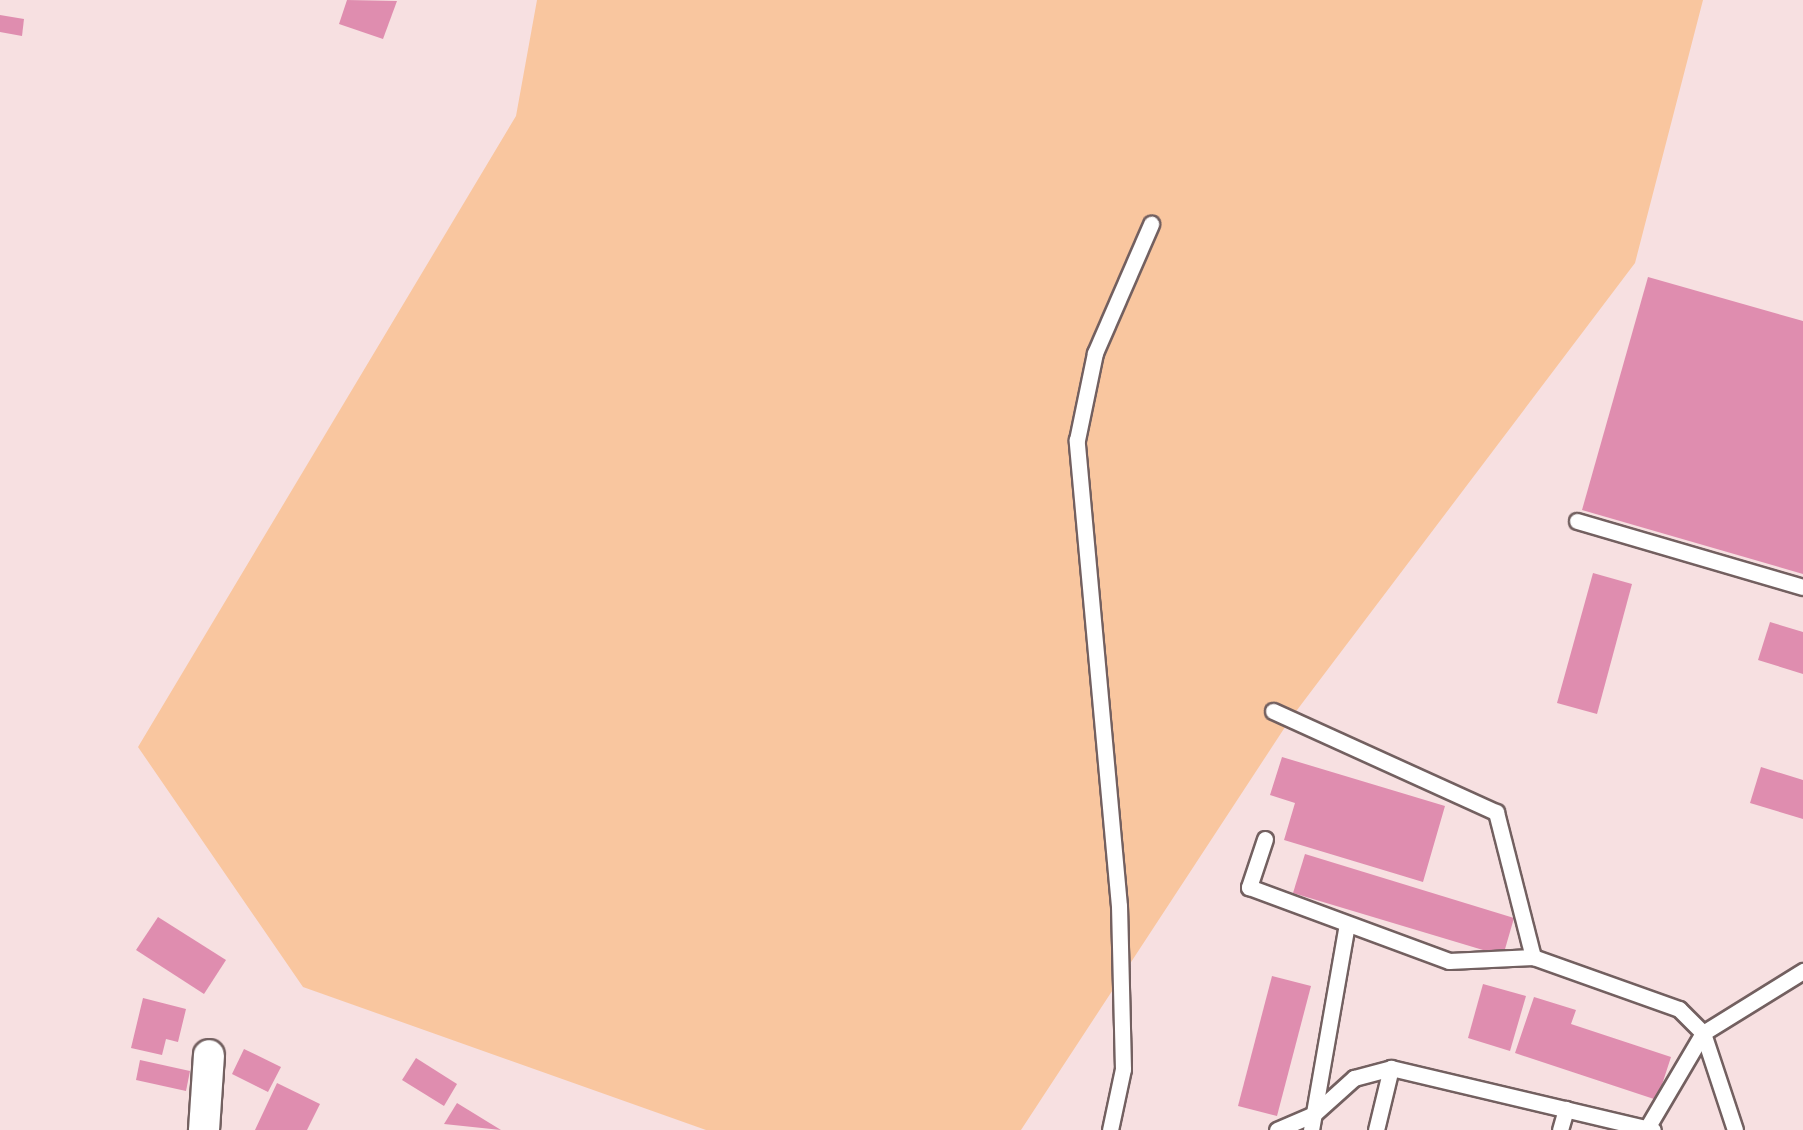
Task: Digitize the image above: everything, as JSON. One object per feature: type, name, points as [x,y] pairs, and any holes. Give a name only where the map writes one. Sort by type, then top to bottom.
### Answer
[{"type":"street","points":[[204,1130],[209,1055]]},
{"type":"lane","points":[[1110,1130],[1122,1069],[1119,906],[1077,440],[1095,353],[1151,224]]},
{"type":"lane","points":[[1577,521],[1803,587]]},
{"type":"lane","points":[[1273,711],[1496,812],[1534,957]]},
{"type":"lane","points":[[1265,839],[1248,887],[1449,961],[1534,957],[1679,1009],[1703,1033],[1736,1130]]},
{"type":"lane","points":[[1312,1122],[1347,924]]},
{"type":"lane","points":[[1277,1130],[1312,1122],[1354,1078],[1391,1068],[1650,1129],[1703,1033],[1803,971]]},
{"type":"lane","points":[[1376,1130],[1391,1068]]},
{"type":"lane","points":[[1560,1130],[1566,1109]]},
{"type":"shaded area","points":[[537,0],[1703,0],[1635,263],[1291,718],[1021,1130],[706,1130],[303,987],[138,747],[516,116]]},
{"type":"building","points":[[347,0],[397,1],[383,39],[339,24]]},
{"type":"building","points":[[0,15],[24,19],[22,36],[0,32]]},
{"type":"building","points":[[1648,277],[1803,321],[1803,574],[1582,510]]},
{"type":"building","points":[[1593,573],[1632,584],[1597,714],[1557,703]]},
{"type":"building","points":[[1770,622],[1803,632],[1803,674],[1758,660]]},
{"type":"building","points":[[1282,757],[1445,806],[1423,882],[1284,840],[1295,803],[1270,795]]},
{"type":"building","points":[[1761,767],[1803,780],[1803,819],[1750,803]]},
{"type":"building","points":[[1305,854],[1514,918],[1503,956],[1293,893]]},
{"type":"building","points":[[158,917],[226,960],[204,994],[136,950]]},
{"type":"building","points":[[1272,976],[1311,986],[1277,1116],[1238,1106]]},
{"type":"building","points":[[1483,984],[1526,996],[1510,1051],[1468,1038]]},
{"type":"building","points":[[1534,997],[1576,1010],[1571,1024],[1671,1057],[1657,1100],[1515,1053]]},
{"type":"building","points":[[143,998],[186,1009],[178,1042],[166,1039],[162,1055],[131,1048]]},
{"type":"building","points":[[244,1049],[281,1067],[268,1092],[232,1074]]},
{"type":"building","points":[[416,1058],[457,1084],[444,1106],[402,1080]]},
{"type":"building","points":[[140,1060],[190,1071],[186,1091],[136,1080]]},
{"type":"building","points":[[277,1083],[320,1104],[307,1130],[255,1130]]},
{"type":"building","points":[[457,1103],[501,1130],[444,1124]]}]
